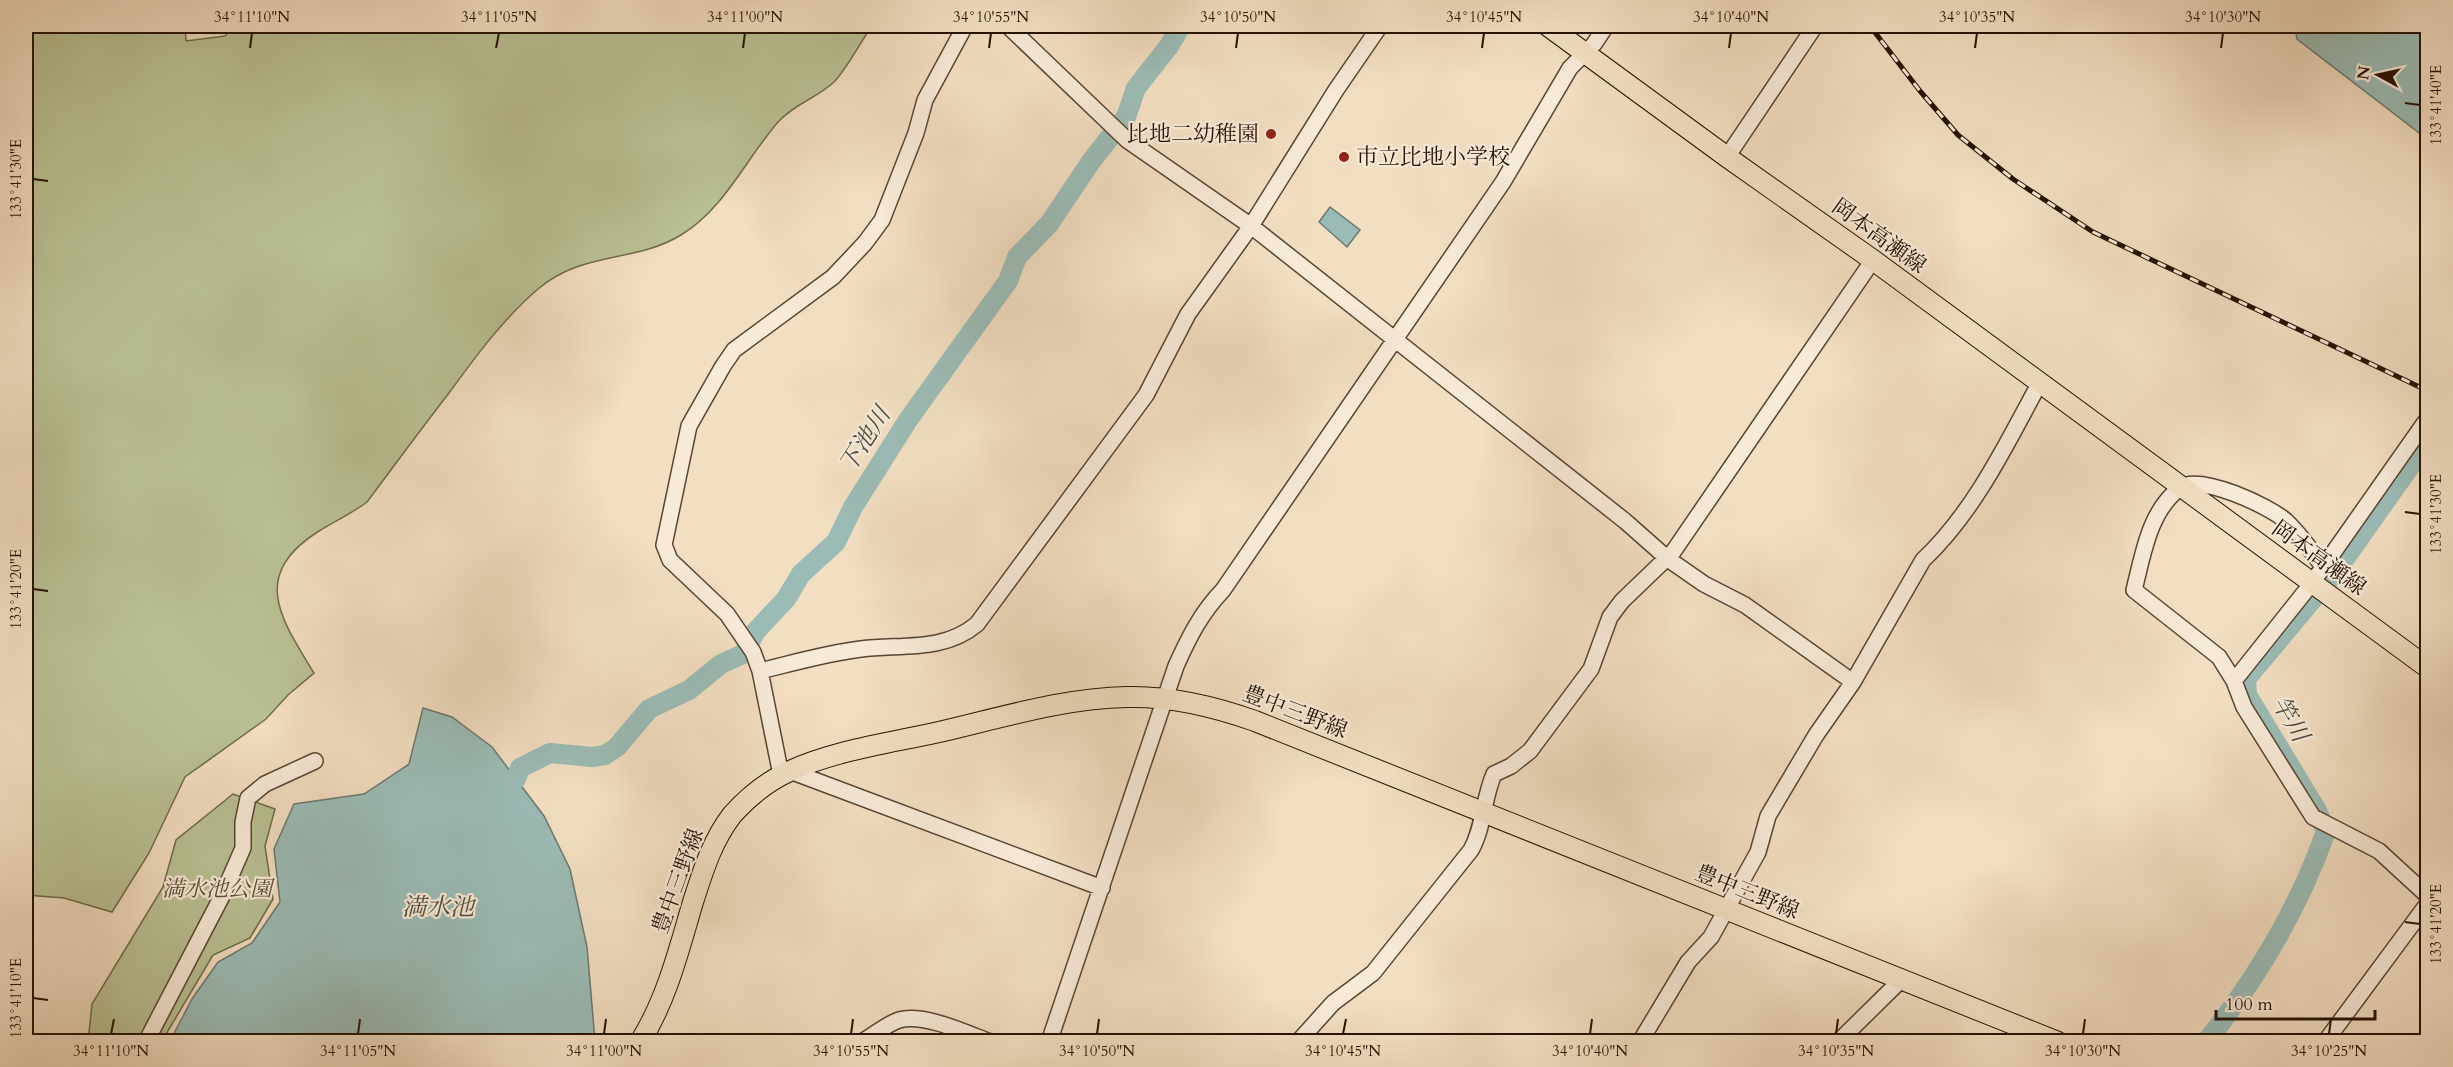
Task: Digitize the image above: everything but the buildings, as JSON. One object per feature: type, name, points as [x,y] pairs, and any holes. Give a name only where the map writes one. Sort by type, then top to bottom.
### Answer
[{"type":"main road","name":"岡本高瀬線","points":[[1548,26],[2181,486],[2318,575],[2427,668]]},
{"type":"main road","name":"豊中三野線","points":[[640,1041],[654,1018],[667,987],[706,862],[719,833],[746,801],[786,773],[849,752],[1074,702],[1128,697],[1165,698],[1225,710],[1256,721],[2057,1041]]},
{"type":"street","points":[[966,26],[925,100],[916,133],[882,220],[865,243],[833,277],[734,350],[689,426],[664,545],[670,560],[727,614],[753,652],[760,670],[786,773],[1102,888]]},
{"type":"street","points":[[1008,26],[1127,140],[1251,226],[1625,521],[1668,559],[1704,584],[1745,605],[1853,682]]},
{"type":"street","points":[[760,670],[860,649],[951,641],[965,634],[977,624],[1146,395],[1188,314],[1251,226],[1336,90],[1380,26]]},
{"type":"street","points":[[1049,1041],[1176,666],[1194,625],[1209,604],[1223,590],[1503,182],[1570,68],[1594,44],[1606,26]]},
{"type":"street","points":[[1726,157],[1815,26]]},
{"type":"street","points":[[1298,1041],[1333,1003],[1373,973],[1471,850],[1478,836],[1487,789],[1494,774],[1511,766],[1530,751],[1591,669],[1610,617],[1622,601],[1668,559],[1873,260]]},
{"type":"street","points":[[1640,1041],[1688,962],[1711,937],[1758,852],[1768,816],[1816,735],[1853,682],[1923,560],[1939,545],[1993,470],[2039,384]]},
{"type":"street","points":[[2234,681],[2318,575],[2427,418]]},
{"type":"street","name":"岡本高瀬線","points":[[2181,486],[2200,483],[2257,502],[2285,520],[2318,575]]},
{"type":"street","points":[[2181,486],[2163,507],[2149,531],[2134,590],[2219,657],[2234,681],[2244,707],[2313,817],[2379,851],[2427,896]]},
{"type":"street","points":[[146,1041],[213,915],[243,848],[243,822],[248,798],[265,784],[315,761]]},
{"type":"street","points":[[2325,1041],[2427,903]]},
{"type":"street","points":[[1838,1041],[1901,980]]},
{"type":"street","points":[[862,1041],[898,1021],[911,1019],[925,1020],[990,1041]]},
{"type":"green space","points":[[26,26],[185,26],[186,41],[225,36],[233,26],[872,26],[834,82],[791,110],[778,122],[722,198],[696,224],[663,244],[572,268],[538,289],[502,325],[480,352],[367,502],[319,531],[297,548],[284,564],[278,581],[278,598],[291,634],[314,673],[288,695],[266,719],[185,777],[149,853],[112,912],[64,898],[26,895]]},
{"type":"green space","name":"満水池公園","points":[[233,794],[275,809],[265,846],[273,899],[250,938],[213,955],[162,1041],[88,1042],[92,1004],[163,887],[176,840]]},
{"type":"water","points":[[2302,26],[2427,26],[2427,139],[2297,39],[2296,33]]},
{"type":"water","points":[[1330,207],[1360,230],[1347,247],[1319,222]]},
{"type":"water","name":"満水池","points":[[423,708],[452,717],[492,747],[544,816],[570,869],[587,947],[595,1041],[170,1041],[192,999],[218,962],[252,943],[280,902],[274,849],[294,804],[364,794],[409,764]]},
{"type":"waterway","name":"下池川","points":[[516,779],[520,768],[550,753],[592,757],[605,755],[617,747],[649,709],[689,690],[721,664],[743,654],[756,631],[786,599],[801,574],[836,542],[853,507],[908,420],[1008,281],[1017,257],[1049,224],[1092,160],[1126,117],[1136,88],[1169,46],[1181,26]]},
{"type":"waterway","name":"竿川","points":[[2206,1042],[2242,993],[2290,915],[2326,831],[2316,809],[2247,695],[2246,679],[2334,574],[2428,441]]},
{"type":"railway","points":[[1870,26],[1920,91],[1958,135],[2013,179],[2093,232],[2428,391]]},
{"type":"place","name":"比地二幼稚園","points":[[1271,134]]},
{"type":"place","name":"市立比地小学校","points":[[1344,157]]}]
